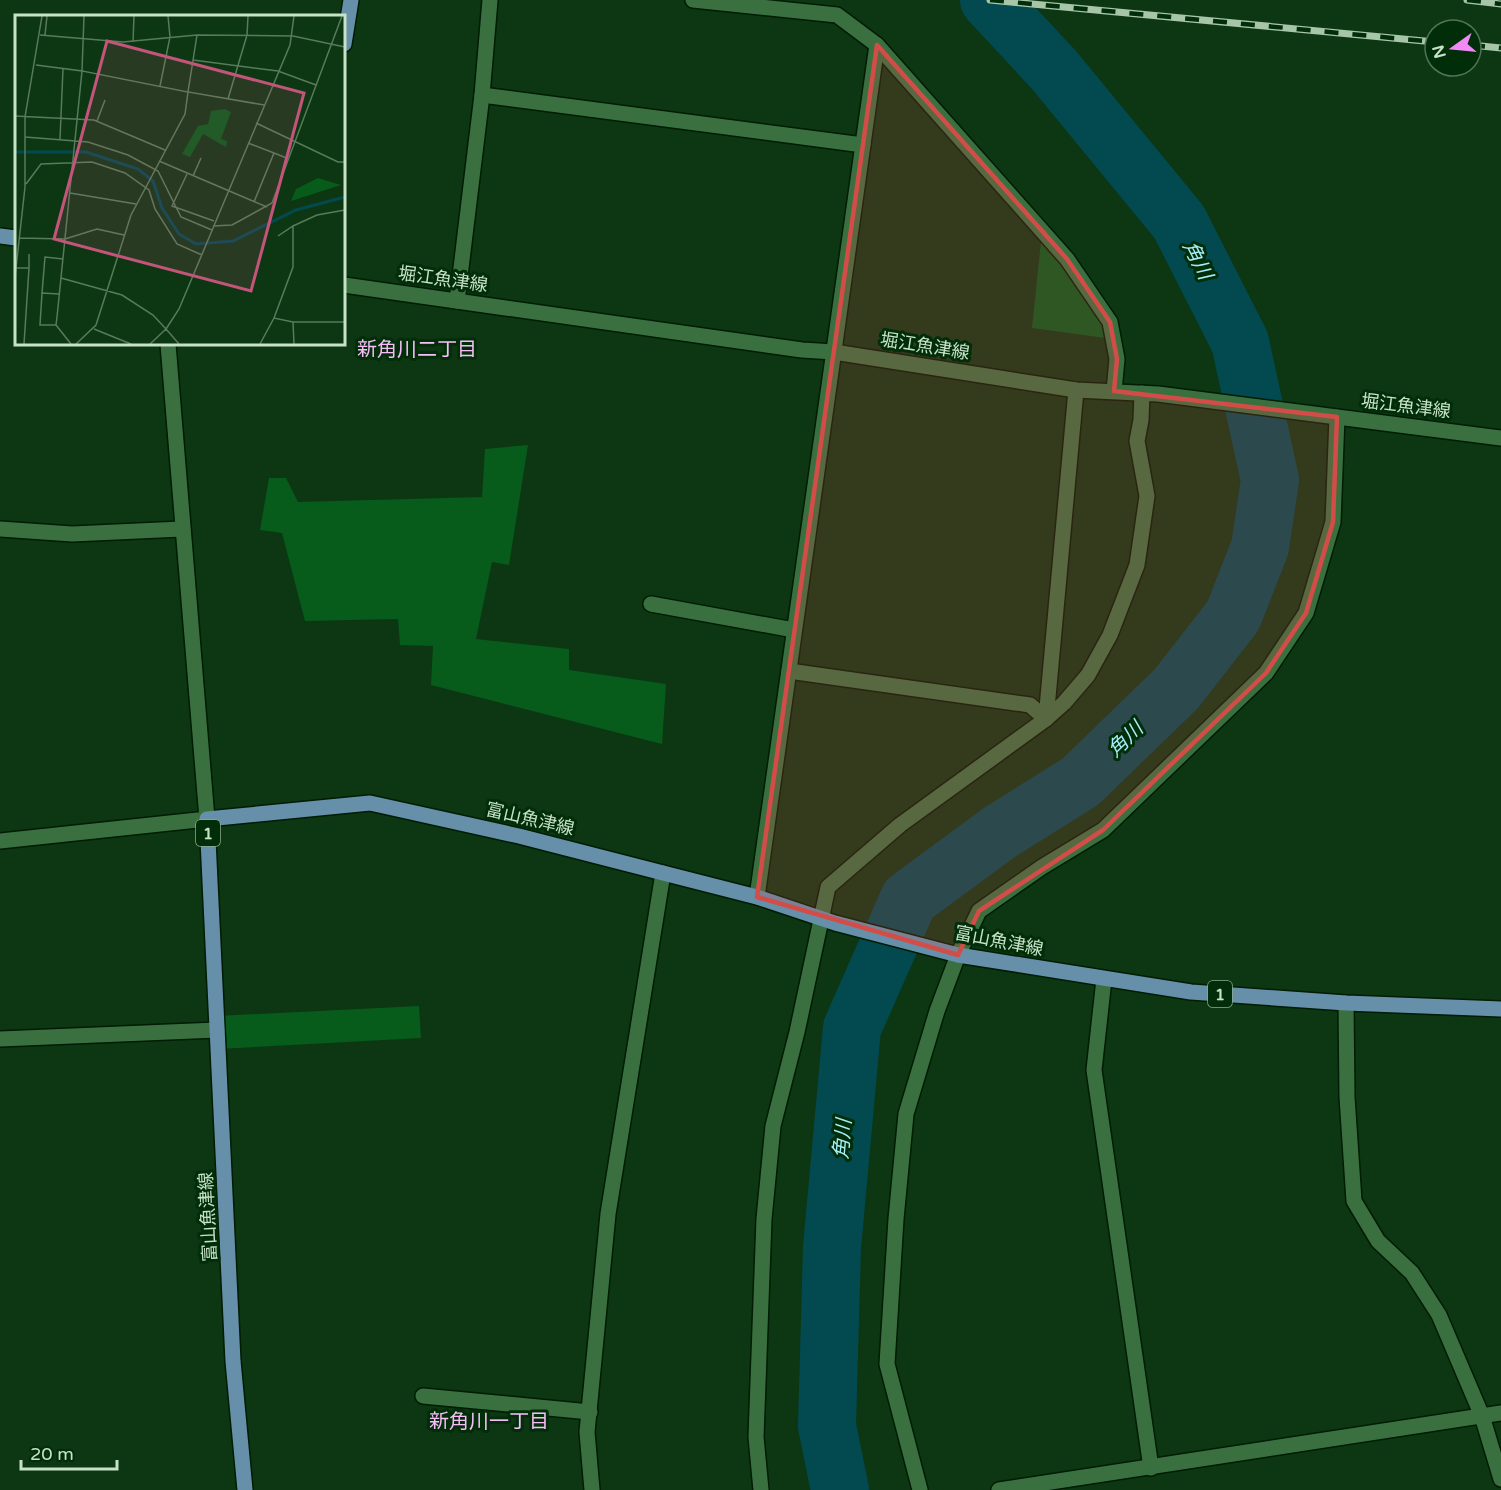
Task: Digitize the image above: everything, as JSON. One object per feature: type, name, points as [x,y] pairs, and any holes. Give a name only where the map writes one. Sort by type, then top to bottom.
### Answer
[{"type":"main road","points":[[345,38],[351,0]]},
{"type":"main road","points":[[0,236],[15,238]]},
{"type":"main road","name":"富山魚津線","points":[[245,1490],[233,1361],[207,819],[370,803],[519,836],[757,897],[828,920],[958,955],[1191,992],[1346,1003],[1501,1008]]},
{"type":"street","points":[[457,301],[482,95],[490,0]]},
{"type":"street","points":[[693,0],[837,15],[877,45],[1067,259],[1110,322],[1117,358],[1114,392]]},
{"type":"street","points":[[757,897],[877,45]]},
{"type":"street","points":[[482,95],[863,145]]},
{"type":"street","name":"堀江魚津線","points":[[345,285],[802,350],[834,352],[1076,390],[1150,393],[1501,438]]},
{"type":"street","points":[[0,841],[207,819],[168,345]]},
{"type":"street","points":[[1047,718],[1076,390]]},
{"type":"street","points":[[761,1490],[756,1437],[765,1207],[774,1126],[828,920],[828,887],[900,825],[1047,718],[1064,703],[1088,675],[1110,636],[1137,565],[1147,496],[1137,441],[1150,393]]},
{"type":"street","points":[[920,1490],[887,1364],[896,1219],[906,1114],[937,1011],[958,955],[979,911],[1042,867],[1102,830],[1266,673],[1306,613],[1333,522],[1337,417]]},
{"type":"street","points":[[0,529],[72,534],[182,530]]},
{"type":"street","points":[[651,604],[794,630]]},
{"type":"street","points":[[789,671],[1030,705],[1047,718]]},
{"type":"street","points":[[592,1490],[587,1432],[608,1214],[663,873]]},
{"type":"street","points":[[1104,979],[1094,1070],[1151,1468]]},
{"type":"street","points":[[1346,1003],[1347,1097],[1354,1202],[1378,1241],[1412,1273],[1439,1316],[1482,1416],[1501,1479]]},
{"type":"street","points":[[0,1039],[218,1030]]},
{"type":"street","points":[[423,1396],[590,1412]]},
{"type":"street","points":[[999,1490],[1501,1413]]},
{"type":"highlighted area","points":[[877,45],[1067,259],[1110,322],[1117,359],[1114,391],[1337,417],[1333,522],[1306,613],[1266,673],[1103,830],[979,911],[958,955],[757,897]]},
{"type":"green space","points":[[1042,232],[1113,339],[1032,328]]},
{"type":"green space","points":[[528,445],[509,565],[492,562],[476,639],[569,649],[569,670],[666,684],[662,744],[431,685],[433,646],[400,645],[398,619],[305,621],[282,533],[260,530],[269,478],[286,478],[298,502],[482,497],[485,449]]},
{"type":"green space","points":[[419,1006],[421,1038],[218,1049],[216,1016]]},
{"type":"waterway","name":"角川","points":[[840,1490],[827,1426],[832,1247],[852,1028],[909,899],[1000,832],[1080,782],[1176,689],[1233,616],[1260,547],[1270,480],[1240,342],[1179,222],[1054,70],[989,0]]},
{"type":"railway","points":[[990,0],[1423,41]]},
{"type":"railway","points":[[1467,0],[1501,4]]},
{"type":"railway","points":[[1483,46],[1501,48]]},
{"type":"district","name":"新角川二丁目","points":[[417,349]]},
{"type":"district","name":"新角川一丁目","points":[[489,1421]]}]
